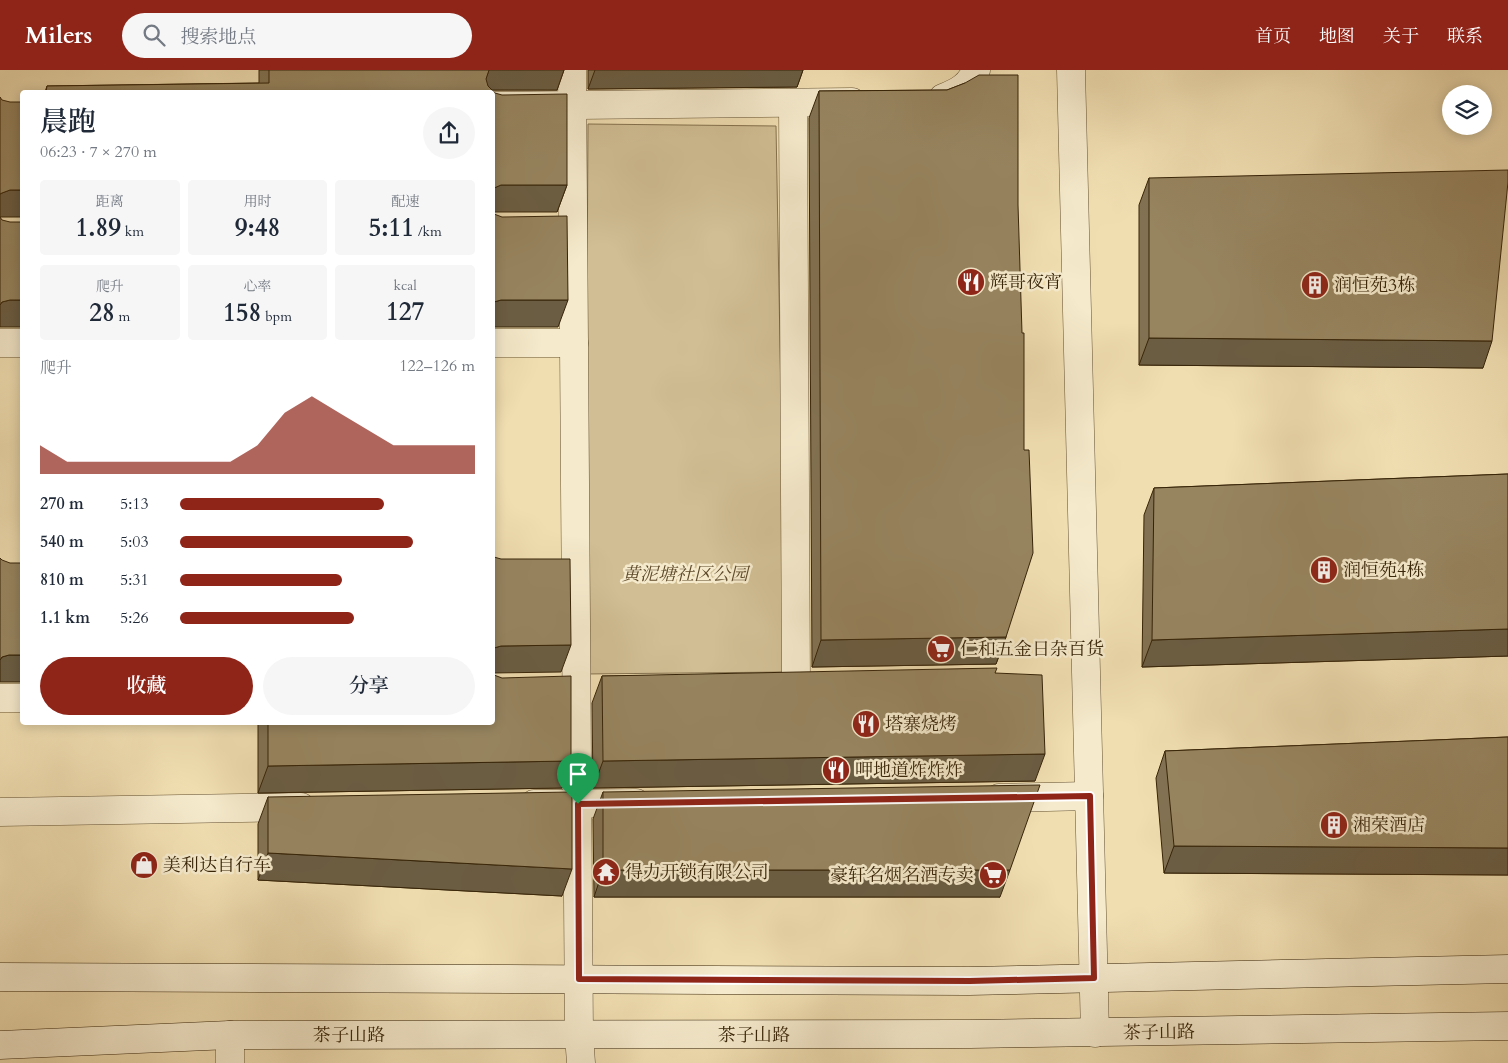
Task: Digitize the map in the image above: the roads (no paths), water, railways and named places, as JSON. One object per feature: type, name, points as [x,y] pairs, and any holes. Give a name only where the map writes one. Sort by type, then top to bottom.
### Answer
[{"type":"street","points":[[572,70],[576,570],[587,687],[578,804],[579,1035],[581,1063]]},
{"type":"street","points":[[918,101],[937,100],[959,91],[972,79],[976,70]]},
{"type":"street","points":[[1071,70],[1095,1033]]},
{"type":"street","points":[[495,106],[880,102]]},
{"type":"street","points":[[794,103],[796,683]]},
{"type":"street","points":[[546,228],[573,228]]},
{"type":"street","points":[[0,343],[20,343]]},
{"type":"street","points":[[495,343],[574,343]]},
{"type":"street","points":[[548,570],[576,570]]},
{"type":"street","points":[[549,688],[587,687]]},
{"type":"street","points":[[0,698],[20,698]]},
{"type":"street","points":[[976,798],[1090,796]]},
{"type":"street","points":[[508,804],[658,802]]},
{"type":"street","points":[[0,812],[328,807]]},
{"type":"street","points":[[0,977],[970,981],[1508,968]]},
{"type":"street","name":"茶子山路","points":[[0,1045],[230,1035],[1095,1033],[1508,1026]]},
{"type":"street","points":[[230,1035],[230,1063]]},
{"type":"place","name":"辉哥夜宵","points":[[971,282]]},
{"type":"place","name":"润恒苑3栋","points":[[1315,285]]},
{"type":"place","name":"润恒苑4栋","points":[[1324,570]]},
{"type":"place","name":"仁和五金日杂百货","points":[[941,649]]},
{"type":"place","name":"塔寨烧烤","points":[[866,724]]},
{"type":"place","name":"呷地道炸炸炸","points":[[836,770]]},
{"type":"place","name":"湘荣酒店","points":[[1334,825]]},
{"type":"place","name":"美利达自行车","points":[[144,865]]},
{"type":"place","name":"得力开锁有限公司","points":[[606,872]]},
{"type":"place","name":"豪轩名烟名酒专卖","points":[[993,875]]},
{"type":"park label","name":"黄泥塘社区公园","points":[[685,574]]}]
